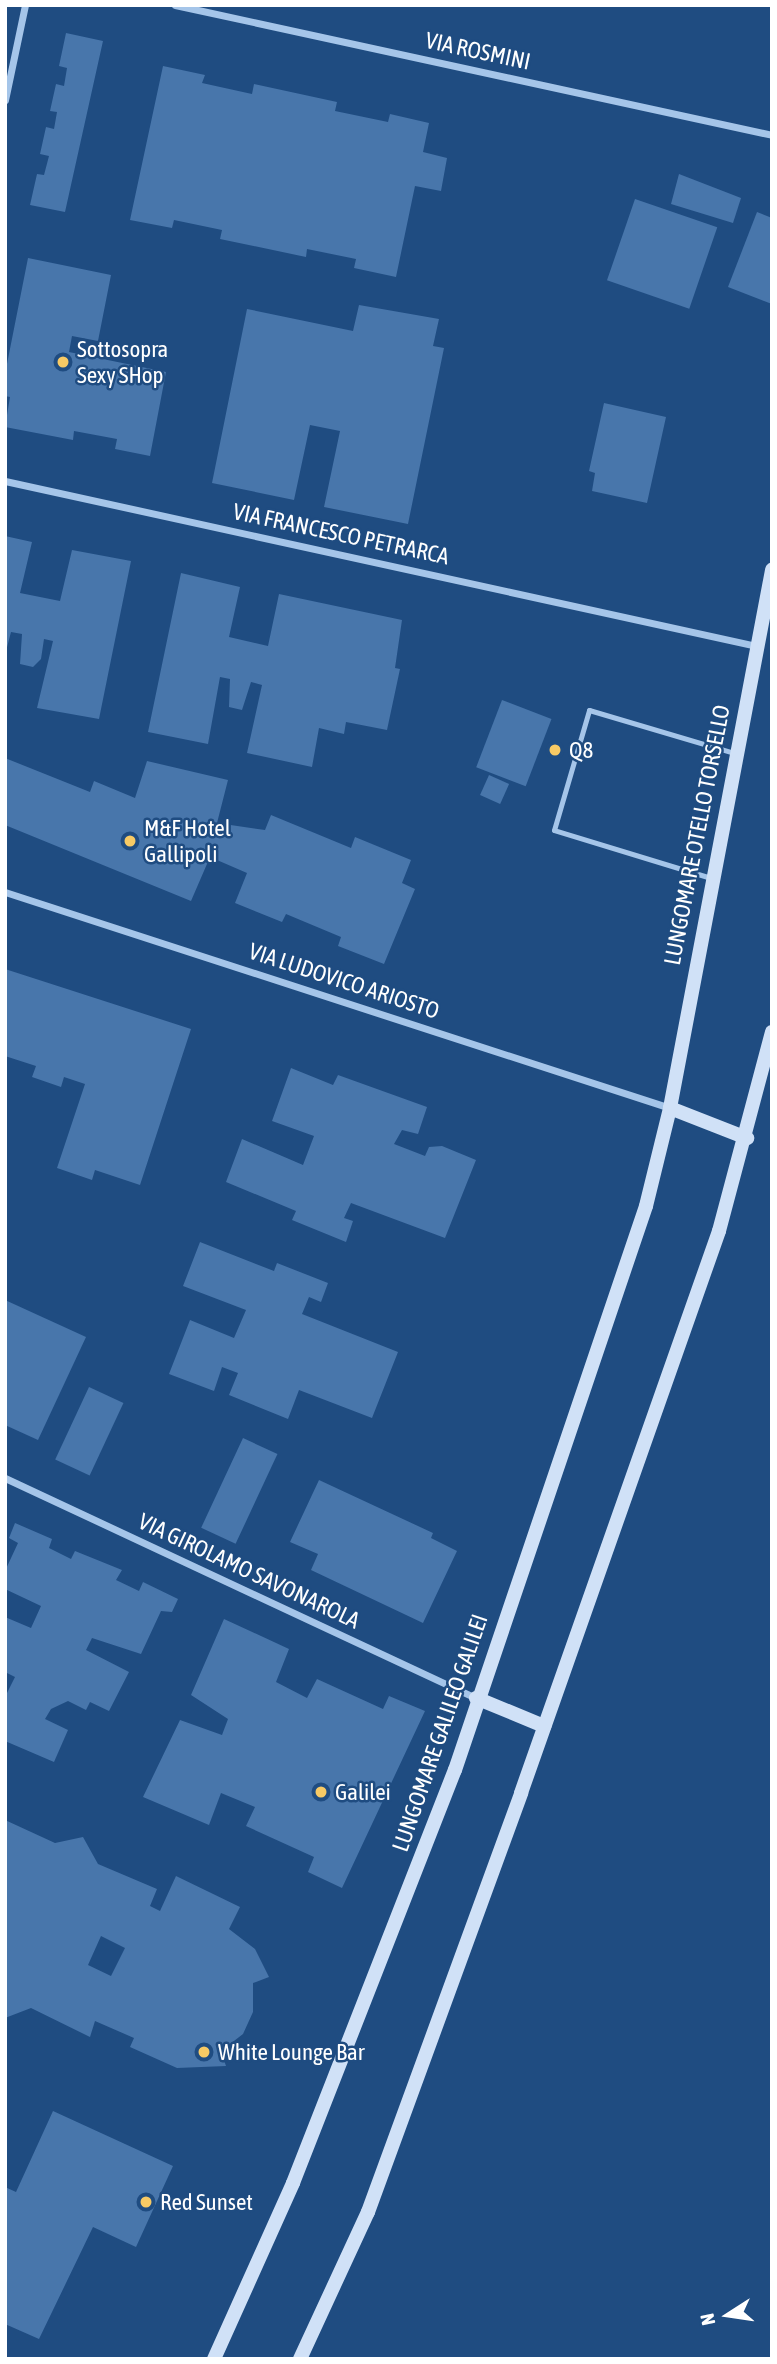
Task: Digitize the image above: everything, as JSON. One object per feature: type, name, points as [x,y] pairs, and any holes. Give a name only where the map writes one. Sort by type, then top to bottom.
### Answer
[{"type":"main road","name":"LUNGOMARE OTELLO TORSELLO","points":[[670,1108],[734,753],[772,570]]},
{"type":"main road","points":[[757,646],[772,650]]},
{"type":"main road","points":[[300,2359],[368,2212],[544,1726],[719,1231],[747,1138],[772,1032]]},
{"type":"main road","points":[[670,1108],[747,1138]]},
{"type":"main road","name":"LUNGOMARE GALILEO GALILEI","points":[[214,2359],[376,1979],[646,1206],[670,1108]]},
{"type":"main road","points":[[476,1698],[544,1726]]},
{"type":"street","points":[[5,100],[25,5]]},
{"type":"street","name":"VIA ROSMINI","points":[[175,5],[772,135]]},
{"type":"street","name":"VIA FRANCESCO PETRARCA","points":[[5,481],[757,646]]},
{"type":"street","name":"VIA LUDOVICO ARIOSTO","points":[[5,892],[670,1108]]},
{"type":"street","name":"VIA GIROLAMO SAVONAROLA","points":[[5,1478],[476,1698]]},
{"type":"lane","points":[[711,878],[554,830],[589,710],[734,753]]},
{"type":"building","points":[[66,33],[103,41],[65,212],[30,205],[37,174],[44,175],[49,156],[40,154],[46,127],[54,129],[57,112],[50,111],[56,84],[64,86],[67,68],[59,66]]},
{"type":"building","points":[[163,66],[205,75],[202,83],[252,94],[254,84],[337,102],[335,111],[388,122],[390,114],[429,123],[423,152],[447,158],[441,191],[415,186],[396,277],[354,268],[356,259],[307,249],[306,257],[220,239],[222,230],[174,220],[172,228],[130,220]]},
{"type":"building","points":[[679,174],[741,198],[733,223],[671,204]]},
{"type":"building","points":[[635,199],[717,227],[689,309],[607,280]]},
{"type":"building","points":[[757,212],[772,218],[772,304],[728,287]]},
{"type":"building","name":"Sottosopra Sexy SHop","points":[[28,258],[111,275],[98,341],[72,336],[69,352],[166,372],[150,456],[115,449],[117,439],[74,431],[73,440],[5,427],[10,397],[5,396],[5,374]]},
{"type":"building","points":[[359,305],[439,319],[433,346],[444,348],[408,524],[324,507],[340,431],[310,425],[294,500],[212,483],[247,309],[353,331]]},
{"type":"building","points":[[604,403],[666,417],[647,503],[592,491],[595,473],[589,471]]},
{"type":"building","points":[[5,536],[32,542],[20,593],[60,601],[72,550],[131,561],[99,719],[37,708],[53,641],[44,639],[41,659],[33,667],[20,664],[22,634],[11,632],[5,655]]},
{"type":"building","points":[[181,573],[240,587],[229,637],[268,646],[279,594],[402,620],[395,668],[400,669],[387,730],[346,722],[344,734],[319,728],[312,767],[247,753],[262,685],[251,682],[242,710],[229,707],[230,679],[220,677],[208,744],[148,732]]},
{"type":"building","points":[[502,700],[551,719],[526,786],[476,767]]},
{"type":"building","points":[[5,758],[90,792],[94,781],[135,798],[147,761],[228,780],[217,823],[265,830],[271,815],[351,848],[355,837],[411,860],[402,883],[415,889],[384,964],[338,946],[341,937],[286,914],[282,922],[235,903],[247,873],[210,857],[191,901],[5,825]]},
{"type":"building","points":[[489,775],[509,784],[500,804],[480,795]]},
{"type":"building","points":[[5,969],[191,1029],[140,1185],[95,1170],[92,1180],[57,1168],[85,1084],[64,1077],[61,1087],[32,1077],[36,1066],[5,1056]]},
{"type":"building","points":[[291,1068],[333,1085],[338,1075],[427,1107],[418,1134],[402,1130],[394,1144],[425,1156],[429,1147],[442,1146],[476,1160],[445,1238],[351,1203],[344,1218],[353,1221],[346,1242],[292,1220],[296,1211],[226,1182],[242,1139],[303,1165],[314,1136],[272,1121]]},
{"type":"building","points":[[200,1242],[274,1271],[277,1263],[328,1283],[321,1302],[309,1297],[302,1314],[398,1352],[372,1418],[299,1390],[288,1419],[229,1395],[238,1373],[222,1367],[214,1391],[169,1374],[190,1320],[234,1338],[246,1310],[183,1286]]},
{"type":"building","points":[[5,1300],[86,1337],[38,1440],[5,1425]]},
{"type":"building","points":[[89,1387],[123,1403],[90,1476],[55,1460]]},
{"type":"building","points":[[243,1438],[277,1454],[236,1544],[201,1528]]},
{"type":"building","points":[[319,1480],[433,1533],[431,1538],[457,1551],[423,1623],[311,1570],[318,1554],[290,1542]]},
{"type":"building","points":[[15,1523],[52,1539],[49,1548],[71,1559],[75,1551],[122,1570],[116,1580],[139,1591],[143,1582],[178,1599],[172,1612],[161,1611],[141,1654],[92,1638],[86,1650],[129,1672],[109,1711],[90,1702],[86,1710],[68,1701],[51,1709],[45,1719],[68,1730],[54,1762],[5,1741],[5,1697],[15,1677],[5,1672],[5,1617],[31,1628],[41,1606],[5,1589],[5,1571],[18,1543],[9,1538]]},
{"type":"building","points":[[224,1619],[289,1649],[276,1682],[307,1698],[317,1679],[383,1709],[389,1696],[425,1711],[342,1888],[308,1872],[314,1857],[246,1826],[255,1807],[221,1793],[209,1825],[143,1797],[180,1720],[222,1735],[228,1719],[191,1695]]},
{"type":"building","points":[[5,1820],[55,1843],[83,1837],[98,1864],[157,1889],[150,1906],[160,1911],[176,1876],[240,1907],[229,1929],[255,1949],[269,1977],[253,1983],[253,2012],[243,2034],[221,2051],[226,2066],[177,2068],[130,2047],[134,2038],[95,2021],[90,2037],[31,2008],[5,2018]],"holes":[[[101,1936],[125,1948],[111,1976],[88,1965]]]},
{"type":"building","points":[[53,2111],[173,2166],[136,2247],[93,2227],[39,2339],[5,2324],[5,2187],[16,2192]]},
{"type":"place","name":"Sottosopra Sexy SHop","points":[[63,362]]},
{"type":"place","name":"Q8","points":[[555,750]]},
{"type":"place","name":"M&F Hotel Gallipoli","points":[[130,841]]},
{"type":"place","name":"Galilei","points":[[321,1792]]},
{"type":"place","name":"White Lounge Bar","points":[[204,2052]]},
{"type":"place","name":"Red Sunset","points":[[146,2202]]}]
